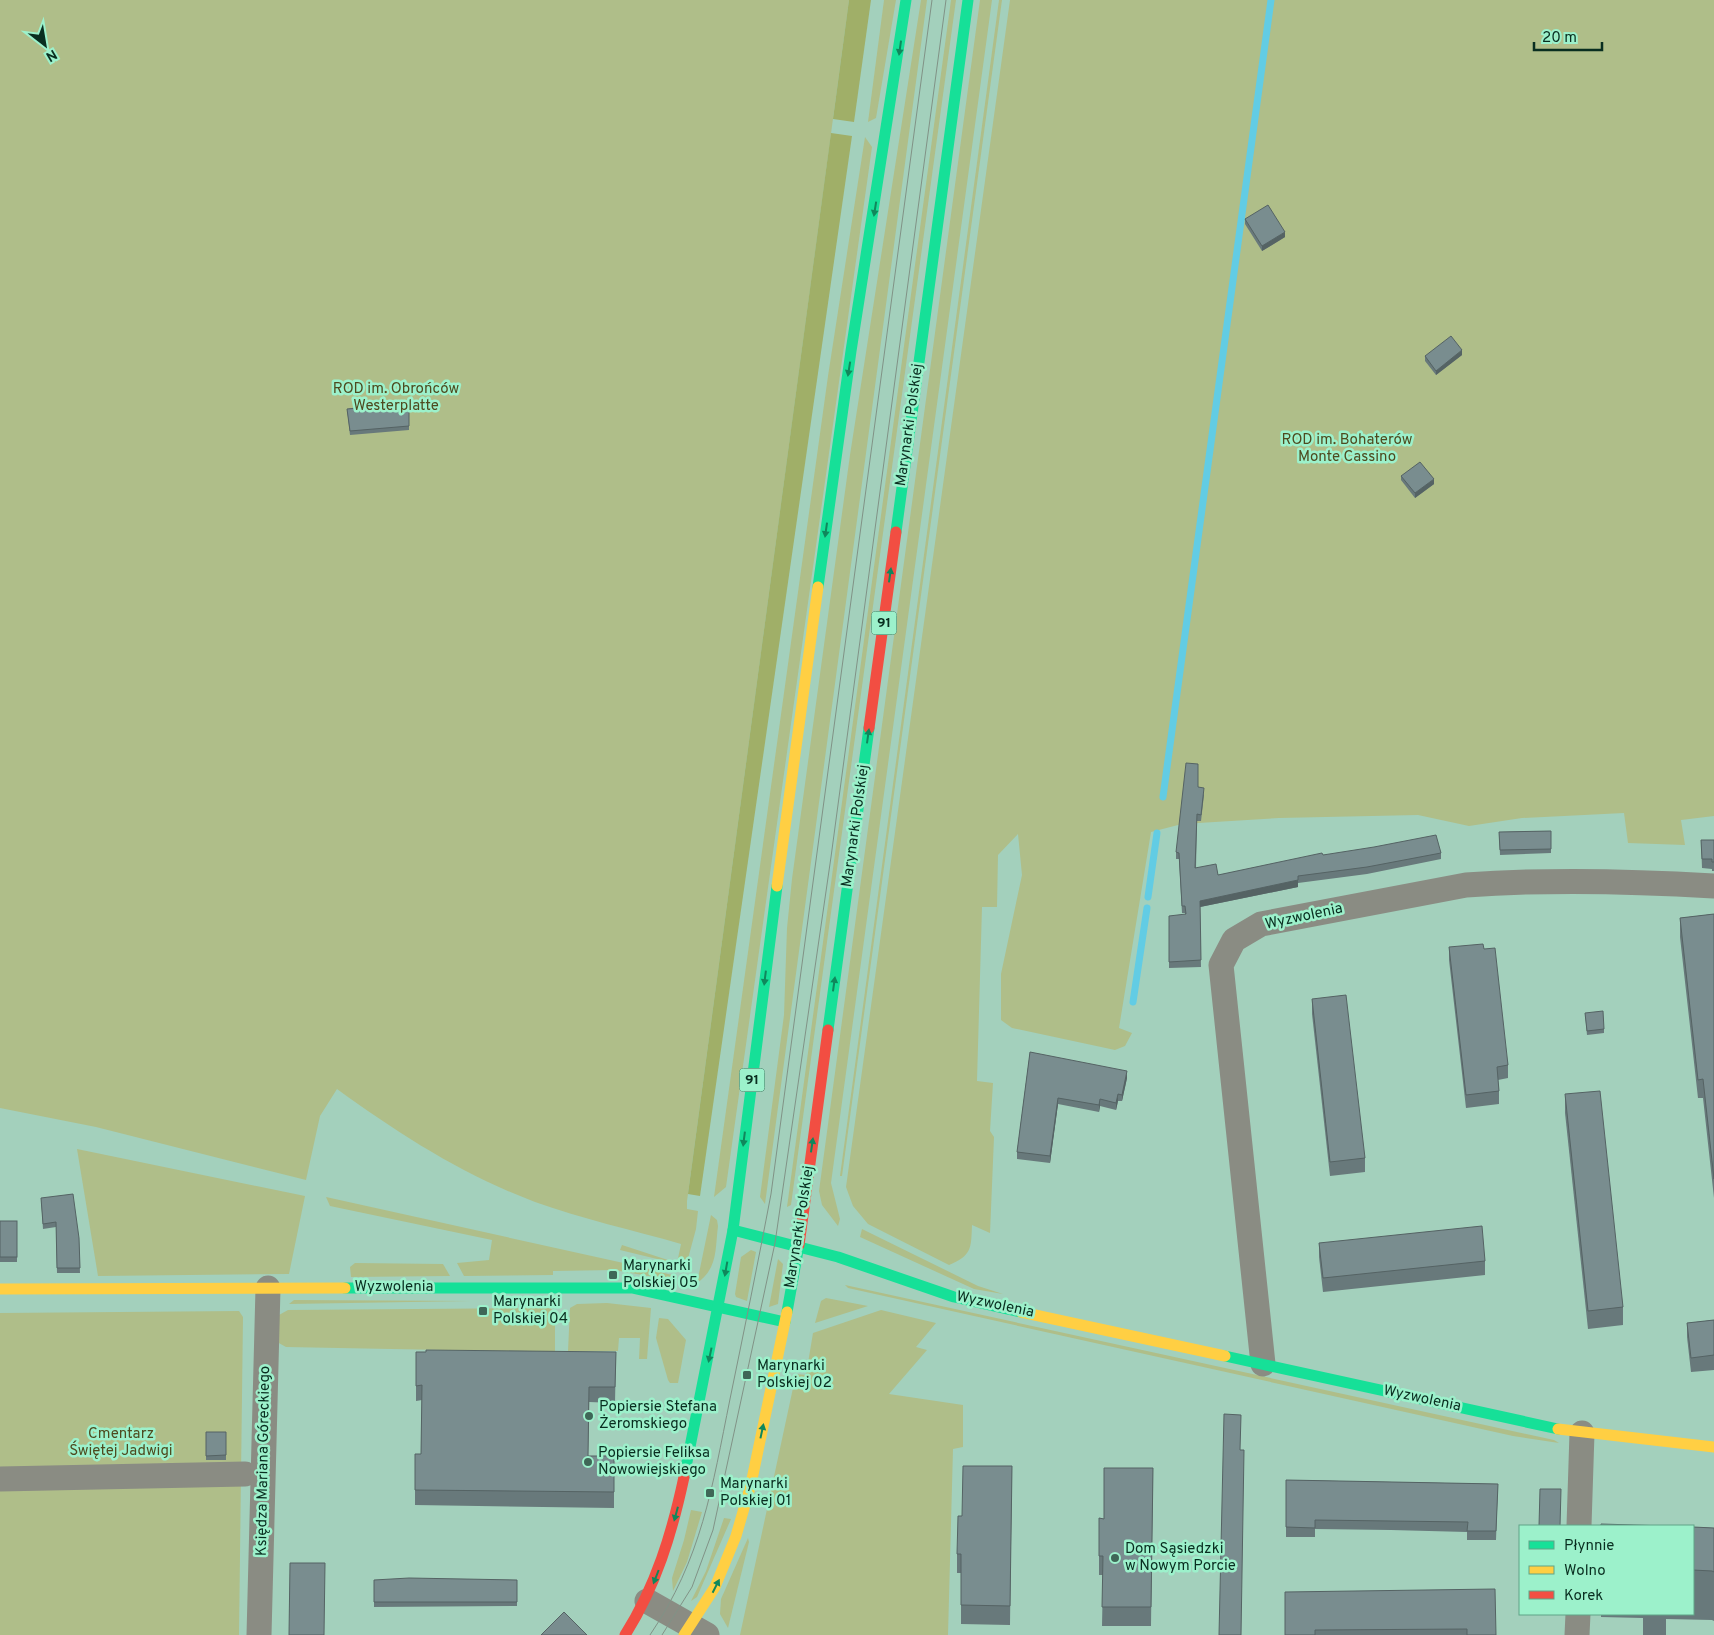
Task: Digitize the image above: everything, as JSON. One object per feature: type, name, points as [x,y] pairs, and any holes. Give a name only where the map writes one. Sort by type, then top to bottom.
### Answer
[{"type":"main road","name":"91","points":[[625,1635],[647,1601],[665,1553],[680,1496],[720,1307],[733,1230],[772,920],[844,398],[888,132],[906,0]]},
{"type":"main road","name":"Marynarki Polskiej","points":[[694,1632],[728,1563],[743,1519],[785,1322],[798,1245],[968,0]]},
{"type":"main road","name":"Wyzwolenia","points":[[733,1230],[798,1245],[954,1297],[1582,1433],[1714,1447]]},
{"type":"main road","name":"Wyzwolenia","points":[[0,1289],[599,1286],[632,1288],[785,1322]]},
{"type":"street","name":"Wyzwolenia","points":[[1263,1364],[1221,965],[1234,940],[1262,924],[1466,885],[1500,882],[1628,881],[1714,886]]},
{"type":"street","name":"Księdza Mariana Góreckiego","points":[[260,1635],[268,1288]]},
{"type":"street","points":[[1579,1525],[1582,1433]]},
{"type":"street","points":[[0,1479],[246,1474]]},
{"type":"street","points":[[647,1601],[694,1632]]},
{"type":"street","points":[[1577,1635],[1578,1615]]},
{"type":"green space","name":"ROD im. Obrońców Westerplatte","points":[[0,0],[849,0],[687,1201],[687,1209],[698,1211],[696,1229],[686,1266],[620,1250],[622,1245],[677,1263],[681,1244],[571,1214],[508,1191],[432,1152],[384,1122],[337,1089],[320,1116],[306,1180],[96,1127],[0,1108]]},
{"type":"green space","points":[[849,0],[871,0],[854,122],[833,119]]},
{"type":"green space","points":[[884,0],[896,0],[876,118],[868,122]]},
{"type":"green space","points":[[921,0],[927,0],[765,1204],[760,1197],[784,1015],[787,928],[792,879],[850,455]]},
{"type":"green space","points":[[951,0],[956,0],[791,1205],[787,1207]]},
{"type":"green space","points":[[980,0],[992,0],[831,1183],[840,1219],[838,1226],[822,1205],[819,1191]]},
{"type":"green space","points":[[999,0],[1002,0],[842,1176],[840,1176]]},
{"type":"green space","name":"ROD im. Bohaterów Monte Cassino","points":[[1010,0],[1714,0],[1714,816],[1681,820],[1685,845],[1628,843],[1624,813],[1522,818],[1469,826],[1418,815],[1279,818],[1182,824],[1151,832],[1119,1028],[1132,1033],[1125,1046],[1115,1050],[1012,1028],[1001,1020],[1001,974],[1022,875],[1018,834],[998,855],[997,907],[982,907],[977,1081],[993,1083],[990,1131],[994,1137],[990,1233],[972,1225],[969,1250],[962,1258],[949,1265],[868,1224],[853,1206],[846,1187]]},
{"type":"green space","points":[[831,133],[852,136],[700,1196],[688,1194]]},
{"type":"green space","points":[[865,137],[872,147],[726,1187],[714,1197],[828,376]]},
{"type":"green space","points":[[77,1149],[305,1196],[289,1274],[98,1276]]},
{"type":"green space","points":[[326,1197],[628,1264],[672,1275],[671,1280],[614,1270],[553,1271],[553,1275],[464,1276],[457,1263],[489,1260],[492,1240],[330,1206]]},
{"type":"green space","points":[[711,1215],[717,1220],[718,1226],[716,1251],[709,1271],[697,1283]]},
{"type":"green space","points":[[862,1229],[978,1286],[1003,1294],[974,1289],[860,1237]]},
{"type":"green space","points":[[751,1250],[756,1252],[747,1301],[736,1297],[735,1294],[741,1257]]},
{"type":"green space","points":[[778,1259],[783,1264],[778,1304],[769,1307]]},
{"type":"green space","points":[[355,1263],[443,1264],[450,1276],[351,1277],[350,1267]]},
{"type":"green space","points":[[845,1285],[1554,1440],[1559,1443],[1513,1436],[848,1288]]},
{"type":"green space","points":[[826,1298],[868,1306],[815,1323],[821,1301]]},
{"type":"green space","points":[[294,1300],[471,1301],[289,1304]]},
{"type":"green space","points":[[607,1303],[651,1308],[647,1359],[639,1359],[640,1338],[619,1338],[618,1351],[568,1351],[570,1308],[577,1304]]},
{"type":"green space","points":[[551,1308],[555,1317],[555,1352],[286,1347],[277,1342],[279,1315],[288,1310]]},
{"type":"green space","points":[[881,1310],[936,1323],[916,1347],[927,1350],[889,1394],[963,1405],[963,1447],[953,1449],[948,1635],[740,1635],[796,1374],[806,1375],[813,1333]]},
{"type":"green space","name":"Cmentarz Świętej Jadwigi","points":[[239,1311],[243,1317],[239,1635],[0,1635],[0,1313]]},
{"type":"green space","points":[[659,1318],[668,1319],[686,1340],[678,1383],[670,1383],[668,1380],[656,1338]]},
{"type":"green space","points":[[691,1510],[702,1512],[687,1562],[673,1591],[672,1578]]},
{"type":"green space","points":[[724,1518],[731,1519],[697,1597],[691,1601],[706,1571]]},
{"type":"green space","points":[[748,1538],[749,1542],[728,1628],[720,1614],[721,1599]]},
{"type":"building","points":[[1268,205],[1285,232],[1262,246],[1245,219]]},
{"type":"building","points":[[1451,336],[1462,350],[1436,371],[1425,356]]},
{"type":"building","points":[[409,403],[409,426],[350,431],[347,409]]},
{"type":"building","points":[[1420,462],[1434,479],[1415,493],[1401,476]]},
{"type":"building","points":[[1186,763],[1198,764],[1198,787],[1204,788],[1201,815],[1197,814],[1195,868],[1216,864],[1218,875],[1322,853],[1323,855],[1374,847],[1436,835],[1441,853],[1367,867],[1298,876],[1298,880],[1200,901],[1201,960],[1169,962],[1169,916],[1186,914],[1185,906],[1182,906],[1179,853],[1176,852]]},
{"type":"building","points":[[1551,831],[1551,849],[1500,850],[1499,832]]},
{"type":"building","points":[[1701,840],[1714,840],[1714,862],[1712,862],[1712,859],[1702,859]]},
{"type":"building","points":[[1714,914],[1714,1179],[1703,1079],[1698,1080],[1680,918]]},
{"type":"building","points":[[1483,944],[1484,949],[1495,948],[1508,1065],[1497,1067],[1499,1091],[1466,1095],[1449,947]]},
{"type":"building","points":[[1346,995],[1365,1158],[1330,1162],[1312,999]]},
{"type":"building","points":[[1603,1011],[1604,1029],[1587,1031],[1585,1013]]},
{"type":"building","points":[[1030,1052],[1127,1071],[1122,1095],[1118,1094],[1116,1103],[1100,1099],[1099,1105],[1058,1098],[1050,1156],[1017,1152]]},
{"type":"building","points":[[1600,1091],[1623,1307],[1588,1311],[1565,1094]]},
{"type":"building","points":[[73,1194],[79,1238],[80,1268],[57,1268],[56,1222],[43,1224],[41,1198]]},
{"type":"building","points":[[0,1221],[17,1221],[17,1257],[0,1257]]},
{"type":"building","points":[[1482,1226],[1485,1261],[1323,1278],[1319,1243]]},
{"type":"building","points":[[1714,1320],[1714,1355],[1691,1358],[1687,1323]]},
{"type":"building","points":[[426,1350],[616,1352],[615,1387],[589,1387],[588,1456],[614,1456],[614,1492],[415,1490],[415,1454],[421,1454],[422,1385],[416,1386],[416,1352],[426,1352]]},
{"type":"building","points":[[1224,1414],[1241,1415],[1240,1450],[1244,1450],[1241,1635],[1219,1635]]},
{"type":"building","points":[[206,1432],[226,1432],[226,1455],[206,1456]]},
{"type":"building","points":[[963,1466],[1012,1466],[1010,1606],[961,1605],[961,1554],[957,1554],[958,1516],[962,1516]]},
{"type":"building","points":[[1104,1468],[1153,1468],[1151,1607],[1102,1607],[1103,1556],[1099,1556],[1099,1518],[1104,1519]]},
{"type":"building","points":[[1286,1480],[1498,1484],[1496,1531],[1467,1531],[1468,1522],[1315,1520],[1315,1528],[1286,1527]]},
{"type":"building","points":[[1540,1489],[1561,1489],[1560,1525],[1539,1525]]},
{"type":"building","points":[[1601,1524],[1634,1525],[1601,1525]]},
{"type":"building","points":[[1694,1527],[1714,1528],[1714,1572],[1694,1570]]},
{"type":"building","points":[[290,1563],[325,1563],[324,1635],[289,1635]]},
{"type":"building","points":[[409,1578],[517,1580],[517,1602],[374,1602],[374,1580]]},
{"type":"building","points":[[1495,1589],[1496,1635],[1467,1635],[1467,1629],[1315,1630],[1315,1635],[1285,1635],[1285,1592]]},
{"type":"building","points":[[564,1612],[587,1635],[541,1635]]},
{"type":"waterway","points":[[1163,797],[1271,0]]},
{"type":"waterway","points":[[1148,897],[1157,833]]},
{"type":"waterway","points":[[1133,1002],[1147,908]]},
{"type":"tram line","points":[[650,1635],[682,1578],[703,1522],[717,1463],[771,1194],[932,0]]},
{"type":"tram line","points":[[662,1635],[692,1587],[713,1530],[775,1243],[831,857],[946,0]]},
{"type":"traffic: fast","points":[[818,587],[851,351],[906,0]]},
{"type":"traffic: fast","points":[[896,532],[968,0]]},
{"type":"traffic: fast","points":[[828,1030],[869,728]]},
{"type":"traffic: fast","points":[[777,886],[733,1230],[838,1257],[954,1297],[1021,1312]]},
{"type":"traffic: fast","points":[[684,1477],[733,1230]]},
{"type":"traffic: fast","points":[[787,1312],[799,1245]]},
{"type":"traffic: fast","points":[[345,1288],[632,1288],[785,1322]]},
{"type":"traffic: fast","points":[[1225,1356],[1558,1429]]},
{"type":"traffic: slow","points":[[777,886],[818,587]]},
{"type":"traffic: slow","points":[[0,1289],[345,1288]]},
{"type":"traffic: slow","points":[[684,1635],[715,1587],[736,1536],[751,1484],[787,1312]]},
{"type":"traffic: slow","points":[[1021,1312],[1225,1356]]},
{"type":"traffic: slow","points":[[1558,1429],[1714,1447]]},
{"type":"traffic: jam","points":[[869,728],[896,532]]},
{"type":"traffic: jam","points":[[799,1245],[828,1030]]},
{"type":"traffic: jam","points":[[625,1635],[646,1598],[662,1559],[684,1477]]},
{"type":"place","name":"Marynarki Polskiej 05","points":[[613,1275]]},
{"type":"place","name":"Marynarki Polskiej 04","points":[[483,1311]]},
{"type":"place","name":"Marynarki Polskiej 02","points":[[747,1375]]},
{"type":"place","name":"Popiersie Stefana Żeromskiego","points":[[589,1416]]},
{"type":"place","name":"Popiersie Feliksa Nowowiejskiego","points":[[588,1462]]},
{"type":"place","name":"Marynarki Polskiej 01","points":[[710,1493]]},
{"type":"place","name":"Dom Sąsiedzki w Nowym Porcie","points":[[1115,1558]]}]
